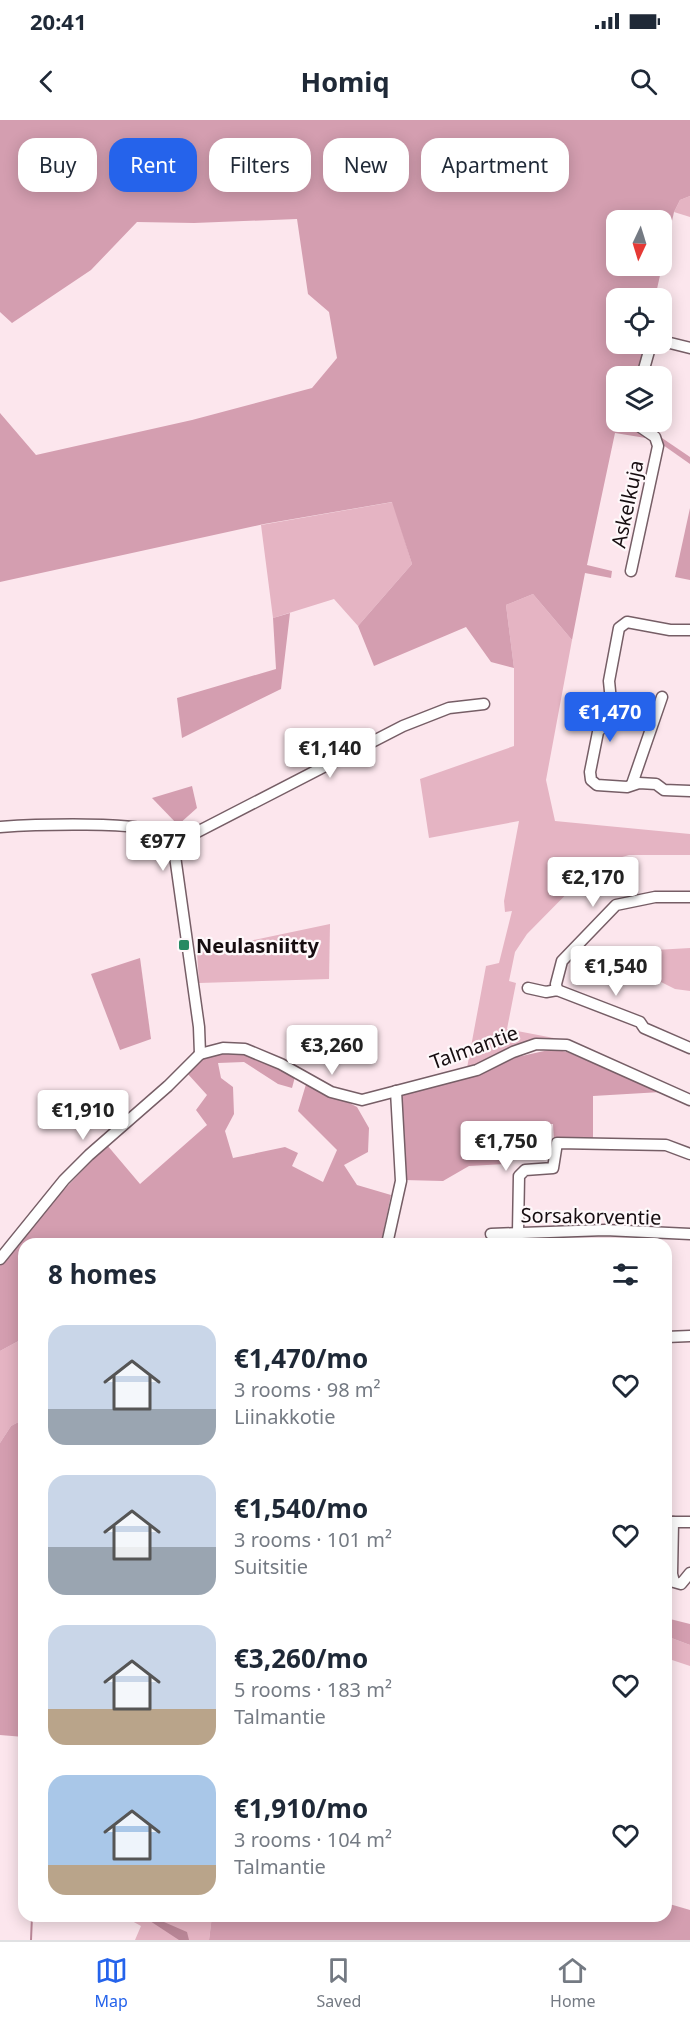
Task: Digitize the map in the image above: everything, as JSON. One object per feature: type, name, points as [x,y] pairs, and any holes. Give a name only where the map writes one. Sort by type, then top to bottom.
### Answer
[{"type":"street","points":[[672,344],[690,348]]},
{"type":"street","name":"Askelkuja","points":[[631,571],[658,446],[655,437],[648,432]]},
{"type":"street","points":[[690,630],[622,623],[609,681],[611,701],[607,721],[598,732],[590,772],[591,780],[597,785],[627,787],[632,784],[656,784],[664,790],[690,791]]},
{"type":"street","points":[[632,784],[662,697]]},
{"type":"street","points":[[172,845],[403,726],[449,708],[484,704]]},
{"type":"street","points":[[0,827],[43,825],[147,830],[167,836],[172,845],[199,1027],[200,1054],[80,1163],[0,1259]]},
{"type":"street","points":[[557,990],[556,984],[562,961],[616,905],[645,898],[690,897]]},
{"type":"street","points":[[528,988],[546,992],[557,990],[640,1022],[644,1028],[690,1048]]},
{"type":"street","name":"Talmantie","points":[[200,1054],[223,1048],[245,1049],[281,1064],[331,1092],[353,1100],[477,1070],[513,1052],[536,1044],[553,1043],[567,1046],[690,1100]]},
{"type":"street","points":[[388,1238],[401,1181],[396,1091]]},
{"type":"street","points":[[525,1236],[519,1176],[525,1170],[553,1168],[557,1143],[666,1145],[690,1154]]},
{"type":"street","name":"Sorsakorventie","points":[[492,1234],[525,1236],[642,1230],[690,1234]]},
{"type":"street","points":[[672,1336],[690,1336]]},
{"type":"street","points":[[672,1522],[690,1522]]},
{"type":"street","points":[[672,1574],[674,1582],[681,1584],[690,1573]]},
{"type":"shaded area","points":[[0,120],[690,120],[690,196],[680,200],[672,221],[672,210],[606,210],[606,276],[660,276],[657,288],[606,288],[606,354],[646,354],[644,366],[606,366],[606,432],[643,432],[652,439],[615,433],[587,565],[612,571],[611,578],[585,573],[572,640],[533,594],[506,605],[514,668],[491,662],[466,627],[374,666],[358,626],[412,564],[392,502],[264,524],[0,582],[0,413],[36,455],[192,420],[312,388],[337,358],[329,312],[308,294],[297,219],[194,223],[137,222],[91,270],[12,323],[0,312]]},
{"type":"shaded area","points":[[690,196],[690,217],[674,212],[680,200]]},
{"type":"shaded area","points":[[662,438],[690,457],[690,464],[663,445]]},
{"type":"shaded area","points":[[393,502],[412,564],[358,626],[334,599],[273,618],[261,525]]},
{"type":"shaded area","points":[[690,508],[690,580],[675,577]]},
{"type":"shaded area","points":[[533,594],[572,640],[546,780],[555,821],[690,834],[690,855],[629,855],[595,865],[527,934],[515,952],[509,981],[516,983],[507,1029],[559,1039],[530,1041],[467,1068],[486,966],[499,963],[512,911],[505,912],[504,901],[519,821],[429,838],[420,779],[514,746],[514,668],[506,605]]},
{"type":"shaded area","points":[[290,613],[281,689],[182,738],[177,698],[276,669],[273,618]]},
{"type":"shaded area","points":[[192,786],[197,808],[178,825],[152,798]]},
{"type":"shaded area","points":[[330,924],[329,979],[199,983],[197,952]]},
{"type":"shaded area","points":[[690,948],[690,991],[675,989],[637,970],[638,951]]},
{"type":"shaded area","points":[[140,958],[151,1039],[120,1050],[91,974]]},
{"type":"shaded area","points":[[553,1049],[567,1052],[661,1092],[593,1096],[593,1140],[554,1140],[553,1124],[503,1125],[505,1164],[469,1166],[443,1181],[404,1180],[401,1095],[476,1076],[513,1058]]},
{"type":"shaded area","points":[[235,1050],[264,1061],[295,1077],[292,1088],[278,1084],[244,1062],[218,1063],[221,1078],[233,1087],[234,1114],[225,1131],[233,1158],[285,1147],[298,1153],[292,1166],[323,1182],[337,1150],[298,1111],[307,1081],[357,1107],[369,1128],[368,1152],[344,1165],[357,1185],[391,1195],[382,1238],[23,1238],[57,1197],[107,1145],[140,1184],[207,1125],[196,1110],[207,1095],[187,1073],[202,1058]]},
{"type":"shaded area","points":[[18,1244],[18,1341],[0,1351],[0,1266]]},
{"type":"shaded area","points":[[18,1341],[18,1422],[11,1426],[0,1443],[0,1351]]},
{"type":"shaded area","points":[[18,1422],[18,1736],[0,1735],[0,1443],[11,1426]]},
{"type":"shaded area","points":[[672,1620],[690,1624],[690,1645],[672,1638]]},
{"type":"shaded area","points":[[672,1638],[690,1645],[690,1666],[672,1660]]},
{"type":"shaded area","points":[[672,1905],[690,1910],[690,1940],[209,1940],[211,1922],[672,1922]]},
{"type":"shaded area","points":[[134,1922],[211,1922],[209,1940],[135,1940],[141,1926]]},
{"type":"shaded area","points":[[152,1922],[164,1922],[187,1932],[189,1940],[179,1940]]},
{"type":"waterway","points":[[31,1940],[32,1922]]},
{"type":"place","name":"Neulasniitty","points":[[184,945]]}]
